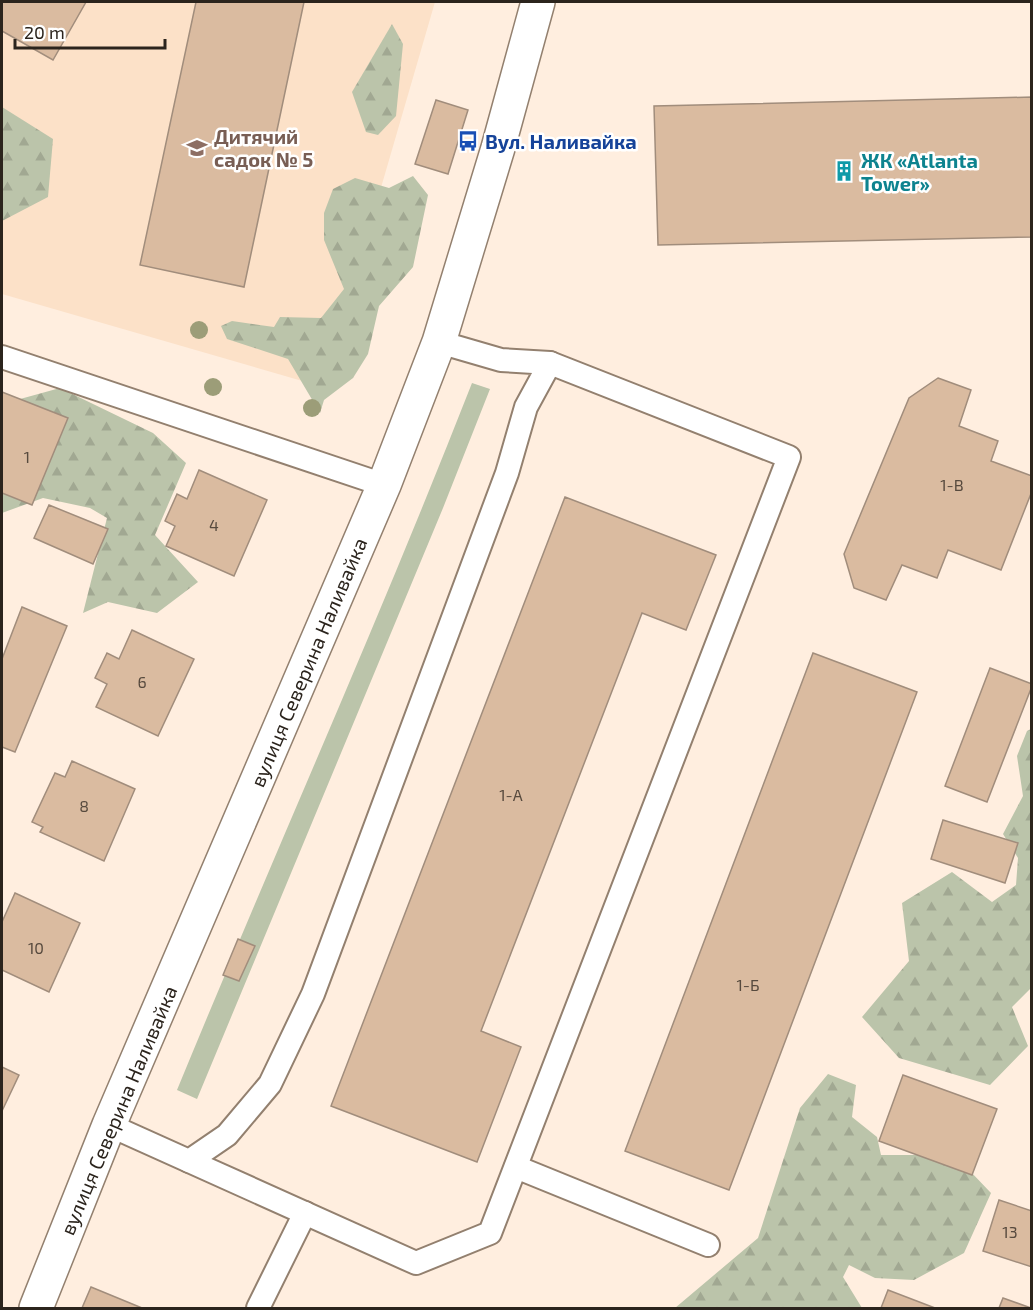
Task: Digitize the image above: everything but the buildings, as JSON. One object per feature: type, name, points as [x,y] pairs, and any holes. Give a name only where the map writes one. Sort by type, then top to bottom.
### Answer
[{"type":"street","name":"вулиця Северина Наливайка","points":[[36,1308],[109,1125],[384,485],[439,342],[498,148],[538,2]]},
{"type":"lane","points":[[109,1125],[416,1263],[490,1233],[789,457],[550,363],[501,360],[439,342]]},
{"type":"lane","points":[[2,357],[384,485]]},
{"type":"lane","points":[[189,1161],[227,1135],[270,1084],[313,994],[507,473],[526,407],[550,363]]},
{"type":"lane","points":[[516,1167],[708,1245]]},
{"type":"lane","points":[[258,1308],[305,1213]]},
{"type":"shaded area","name":"Дитячий садок № 5","points":[[2,2],[435,2],[323,387],[2,294]]},
{"type":"green space","points":[[392,24],[403,44],[396,116],[378,135],[366,132],[352,92]]},
{"type":"green space","points":[[2,107],[53,139],[48,197],[2,221]]},
{"type":"green space","points":[[413,176],[428,195],[413,267],[379,306],[368,354],[353,378],[324,400],[320,413],[288,359],[227,339],[221,326],[232,321],[274,327],[280,317],[321,318],[344,289],[324,240],[324,213],[333,189],[355,178],[389,188]]},
{"type":"green space","points":[[472,383],[490,389],[443,508],[197,1099],[177,1090],[400,561]]},
{"type":"green space","points":[[60,388],[153,433],[186,463],[155,535],[198,582],[157,613],[108,602],[83,613],[107,518],[90,508],[43,498],[2,513],[2,404]]},
{"type":"green space","points":[[1031,729],[1031,988],[1012,1007],[1028,1046],[990,1085],[899,1058],[862,1017],[909,961],[902,903],[952,872],[992,902],[1016,885],[1018,858],[1003,834],[1023,796],[1017,756],[1027,731]]},
{"type":"green space","points":[[828,1074],[856,1085],[852,1117],[877,1137],[881,1155],[940,1155],[969,1170],[991,1193],[964,1253],[914,1280],[875,1278],[849,1265],[843,1277],[862,1308],[675,1308],[758,1238],[800,1108]]},
{"type":"place","name":"Вул. Наливайка","points":[[468,141]]},
{"type":"place","name":"Дитячий садок № 5","points":[[197,148]]},
{"type":"place","name":"ЖК «Atlanta Tower»","points":[[844,171]]}]
